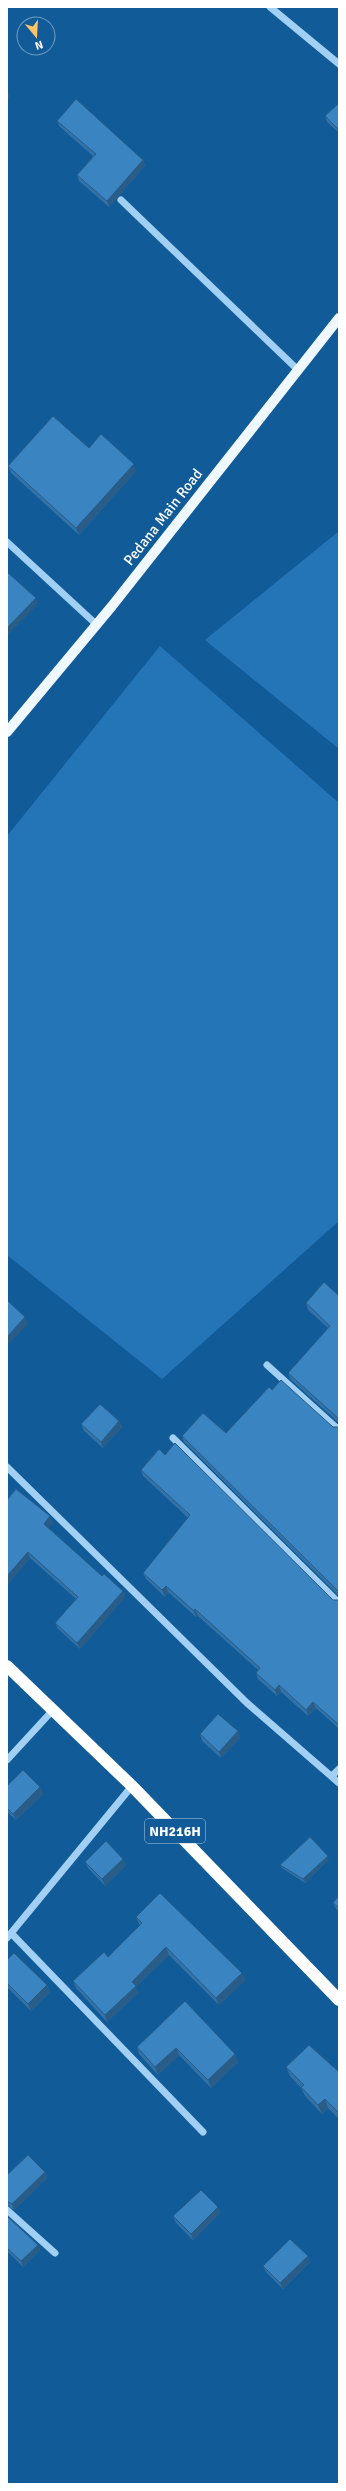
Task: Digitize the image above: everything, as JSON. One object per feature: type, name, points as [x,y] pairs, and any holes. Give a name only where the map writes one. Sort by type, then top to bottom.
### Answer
[{"type":"highway","name":"NH216H","points":[[7,1666],[132,1786],[339,2000]]},
{"type":"main road","name":"Pedana Main Road","points":[[7,732],[97,625],[339,318]]},
{"type":"street","points":[[270,7],[339,64]]},
{"type":"street","points":[[122,200],[298,370]]},
{"type":"street","points":[[7,542],[97,625]]},
{"type":"street","points":[[267,1366],[339,1430]]},
{"type":"street","points":[[173,1438],[339,1603]]},
{"type":"street","points":[[7,1467],[247,1703],[339,1783]]},
{"type":"street","points":[[7,1760],[53,1710]]},
{"type":"street","points":[[332,1776],[339,1769]]},
{"type":"street","points":[[132,1786],[9,1936],[203,2132]]},
{"type":"street","points":[[7,2210],[55,2253]]},
{"type":"shaded area","points":[[339,531],[339,749],[205,640]]},
{"type":"shaded area","points":[[160,646],[339,803],[339,1221],[162,1379],[7,1255],[7,836]]},
{"type":"building","points":[[76,99],[143,160],[107,201],[77,175],[96,154],[57,121]]},
{"type":"building","points":[[339,103],[339,130],[325,116]]},
{"type":"building","points":[[53,416],[89,448],[101,434],[134,464],[76,528],[8,466]]},
{"type":"building","points":[[7,572],[36,598],[7,628]]},
{"type":"building","points":[[324,1282],[339,1296],[339,1419],[288,1373],[330,1326],[306,1303]]},
{"type":"building","points":[[7,1300],[25,1317],[7,1337]]},
{"type":"building","points":[[281,1380],[333,1427],[339,1427],[339,1592],[182,1436],[203,1413],[226,1433],[269,1387],[272,1390]]},
{"type":"building","points":[[100,1404],[119,1421],[101,1442],[81,1424]]},
{"type":"building","points":[[175,1443],[333,1600],[339,1600],[339,1725],[313,1702],[306,1710],[279,1685],[275,1690],[256,1673],[260,1668],[195,1609],[194,1611],[166,1586],[162,1590],[143,1573],[190,1515],[141,1470],[159,1449],[165,1455]]},
{"type":"building","points":[[16,1489],[50,1516],[44,1524],[102,1576],[104,1574],[123,1591],[77,1643],[55,1623],[78,1597],[28,1552],[7,1576],[7,1500]]},
{"type":"building","points":[[218,1714],[238,1731],[219,1752],[200,1734]]},
{"type":"building","points":[[23,1770],[40,1787],[13,1814],[7,1808],[7,1786]]},
{"type":"building","points":[[310,1837],[328,1856],[303,1879],[280,1865]]},
{"type":"building","points":[[106,1841],[123,1859],[102,1879],[85,1862]]},
{"type":"building","points":[[160,1893],[242,1973],[216,1998],[166,1947],[132,1982],[136,1986],[105,2015],[73,1981],[104,1952],[108,1957],[142,1923],[136,1917]]},
{"type":"building","points":[[339,1896],[339,1908],[333,1903]]},
{"type":"building","points":[[14,1953],[47,1985],[28,2004],[7,1983],[7,1960]]},
{"type":"building","points":[[185,2001],[235,2054],[208,2080],[176,2048],[155,2067],[137,2047]]},
{"type":"building","points":[[309,2045],[339,2072],[339,2113],[325,2099],[318,2105],[301,2087],[304,2085],[286,2067]]},
{"type":"building","points":[[28,2155],[45,2172],[12,2204],[7,2201],[7,2175]]},
{"type":"building","points":[[201,2190],[218,2207],[191,2234],[173,2216]]},
{"type":"building","points":[[7,2216],[38,2245],[21,2261],[7,2248]]},
{"type":"building","points":[[290,2239],[308,2256],[280,2283],[263,2266]]}]
